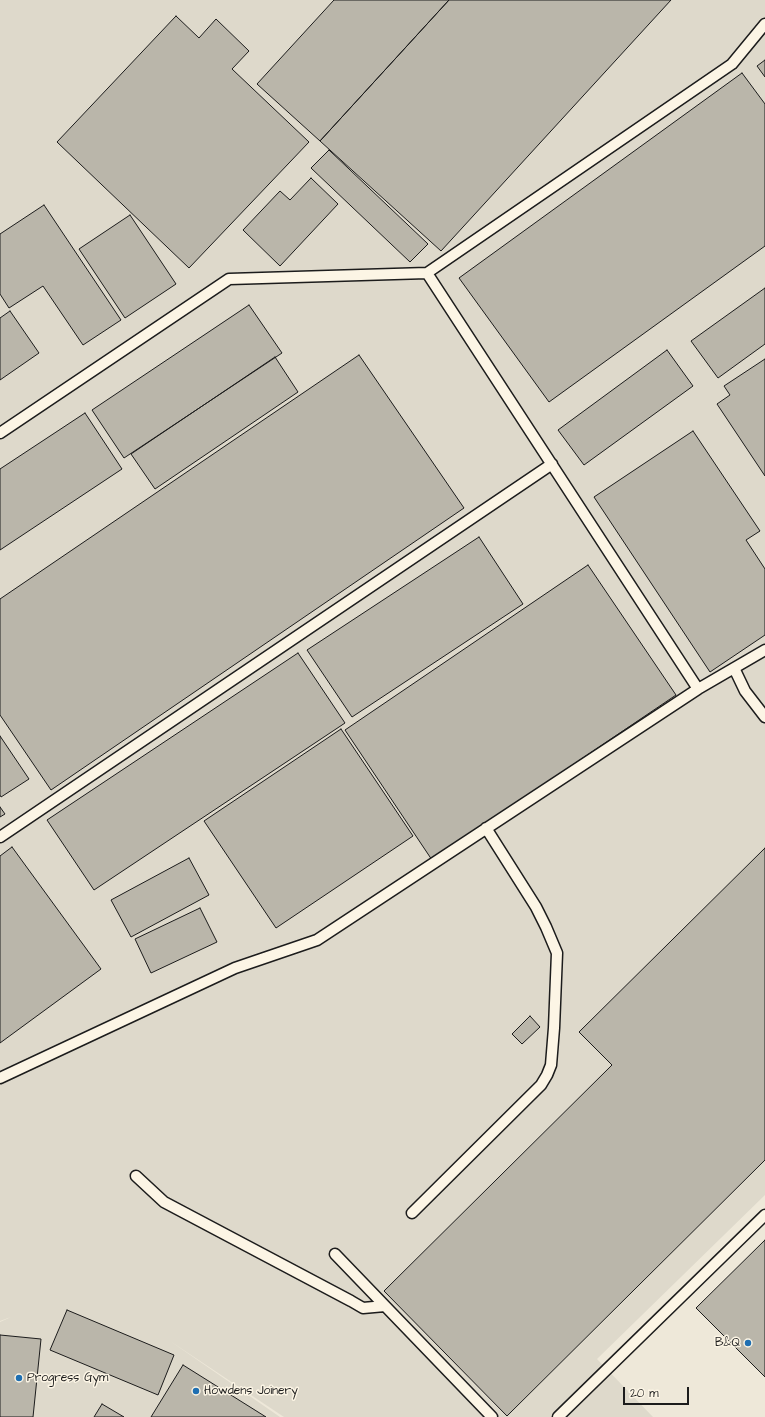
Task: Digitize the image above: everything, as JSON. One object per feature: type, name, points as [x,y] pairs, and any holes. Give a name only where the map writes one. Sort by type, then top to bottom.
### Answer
[{"type":"lane","points":[[0,432],[230,279],[427,273],[732,64],[765,24]]},
{"type":"lane","points":[[427,273],[698,689]]},
{"type":"lane","points":[[0,837],[552,464]]},
{"type":"lane","points":[[0,1078],[235,968],[317,940],[698,689],[765,650]]},
{"type":"lane","points":[[734,668],[745,691],[765,717]]},
{"type":"lane","points":[[412,1213],[540,1085],[547,1075],[551,1065],[557,953],[536,907],[486,828]]},
{"type":"lane","points":[[136,1176],[164,1202],[363,1308],[385,1306]]},
{"type":"lane","points":[[558,1417],[765,1216]]},
{"type":"lane","points":[[335,1254],[492,1417]]},
{"type":"shaded area","points":[[0,0],[765,0],[765,1195],[597,1359],[653,1417],[284,1417],[170,1341],[280,1417],[0,1417],[0,1322],[11,1317],[0,1321]]},
{"type":"building","points":[[334,0],[449,0],[320,141],[257,84]]},
{"type":"building","points":[[449,0],[671,0],[441,251],[320,141]]},
{"type":"building","points":[[176,16],[199,38],[216,19],[249,51],[232,69],[309,142],[189,268],[57,142]]},
{"type":"building","points":[[765,60],[765,77],[757,66]]},
{"type":"building","points":[[742,73],[765,104],[765,246],[549,402],[459,278]]},
{"type":"building","points":[[329,150],[428,244],[410,262],[311,168]]},
{"type":"building","points":[[311,178],[338,204],[280,266],[243,230],[280,191],[290,200]]},
{"type":"building","points":[[44,205],[121,320],[83,345],[43,286],[9,308],[0,294],[0,234]]},
{"type":"building","points":[[130,215],[176,284],[125,318],[79,249]]},
{"type":"building","points":[[765,288],[765,344],[718,378],[691,341]]},
{"type":"building","points":[[249,305],[282,353],[124,458],[92,410]]},
{"type":"building","points":[[10,311],[39,353],[0,380],[0,318]]},
{"type":"building","points":[[667,350],[693,386],[584,465],[558,430]]},
{"type":"building","points":[[359,355],[464,508],[51,790],[0,715],[0,599]]},
{"type":"building","points":[[275,357],[298,392],[155,489],[131,454]]},
{"type":"building","points":[[765,359],[765,476],[717,404],[730,395],[724,386]]},
{"type":"building","points":[[85,413],[122,469],[0,550],[0,469]]},
{"type":"building","points":[[693,431],[760,531],[746,540],[765,569],[765,635],[710,672],[594,497]]},
{"type":"building","points":[[479,537],[523,604],[352,717],[307,650]]},
{"type":"building","points":[[588,565],[676,695],[432,860],[345,730]]},
{"type":"building","points":[[298,653],[345,723],[94,890],[47,820]]},
{"type":"building","points":[[341,729],[413,836],[276,928],[204,821]]},
{"type":"building","points":[[0,736],[29,779],[1,797],[0,795]]},
{"type":"building","points":[[0,807],[5,814],[0,817]]},
{"type":"building","points":[[12,847],[101,969],[0,1043],[0,856]]},
{"type":"building","points":[[765,848],[765,1160],[507,1416],[384,1291],[612,1065],[579,1032]]},
{"type":"building","points":[[189,858],[209,895],[131,937],[111,900]]},
{"type":"building","points":[[200,908],[217,942],[151,973],[135,939]]},
{"type":"building","points":[[530,1016],[540,1027],[522,1044],[512,1034]]},
{"type":"building","name":"B&Q","points":[[765,1240],[765,1377],[696,1308]]},
{"type":"building","points":[[67,1310],[174,1355],[158,1395],[50,1350]]},
{"type":"building","name":"Progress Gym","points":[[0,1335],[41,1339],[33,1417],[0,1417]]},
{"type":"building","name":"Howdens Joinery","points":[[183,1365],[266,1417],[151,1417]]},
{"type":"building","points":[[102,1404],[124,1417],[94,1417]]},
{"type":"place","name":"B&Q","points":[[748,1343]]},
{"type":"place","name":"Progress Gym","points":[[19,1378]]},
{"type":"place","name":"Howdens Joinery","points":[[196,1391]]}]
